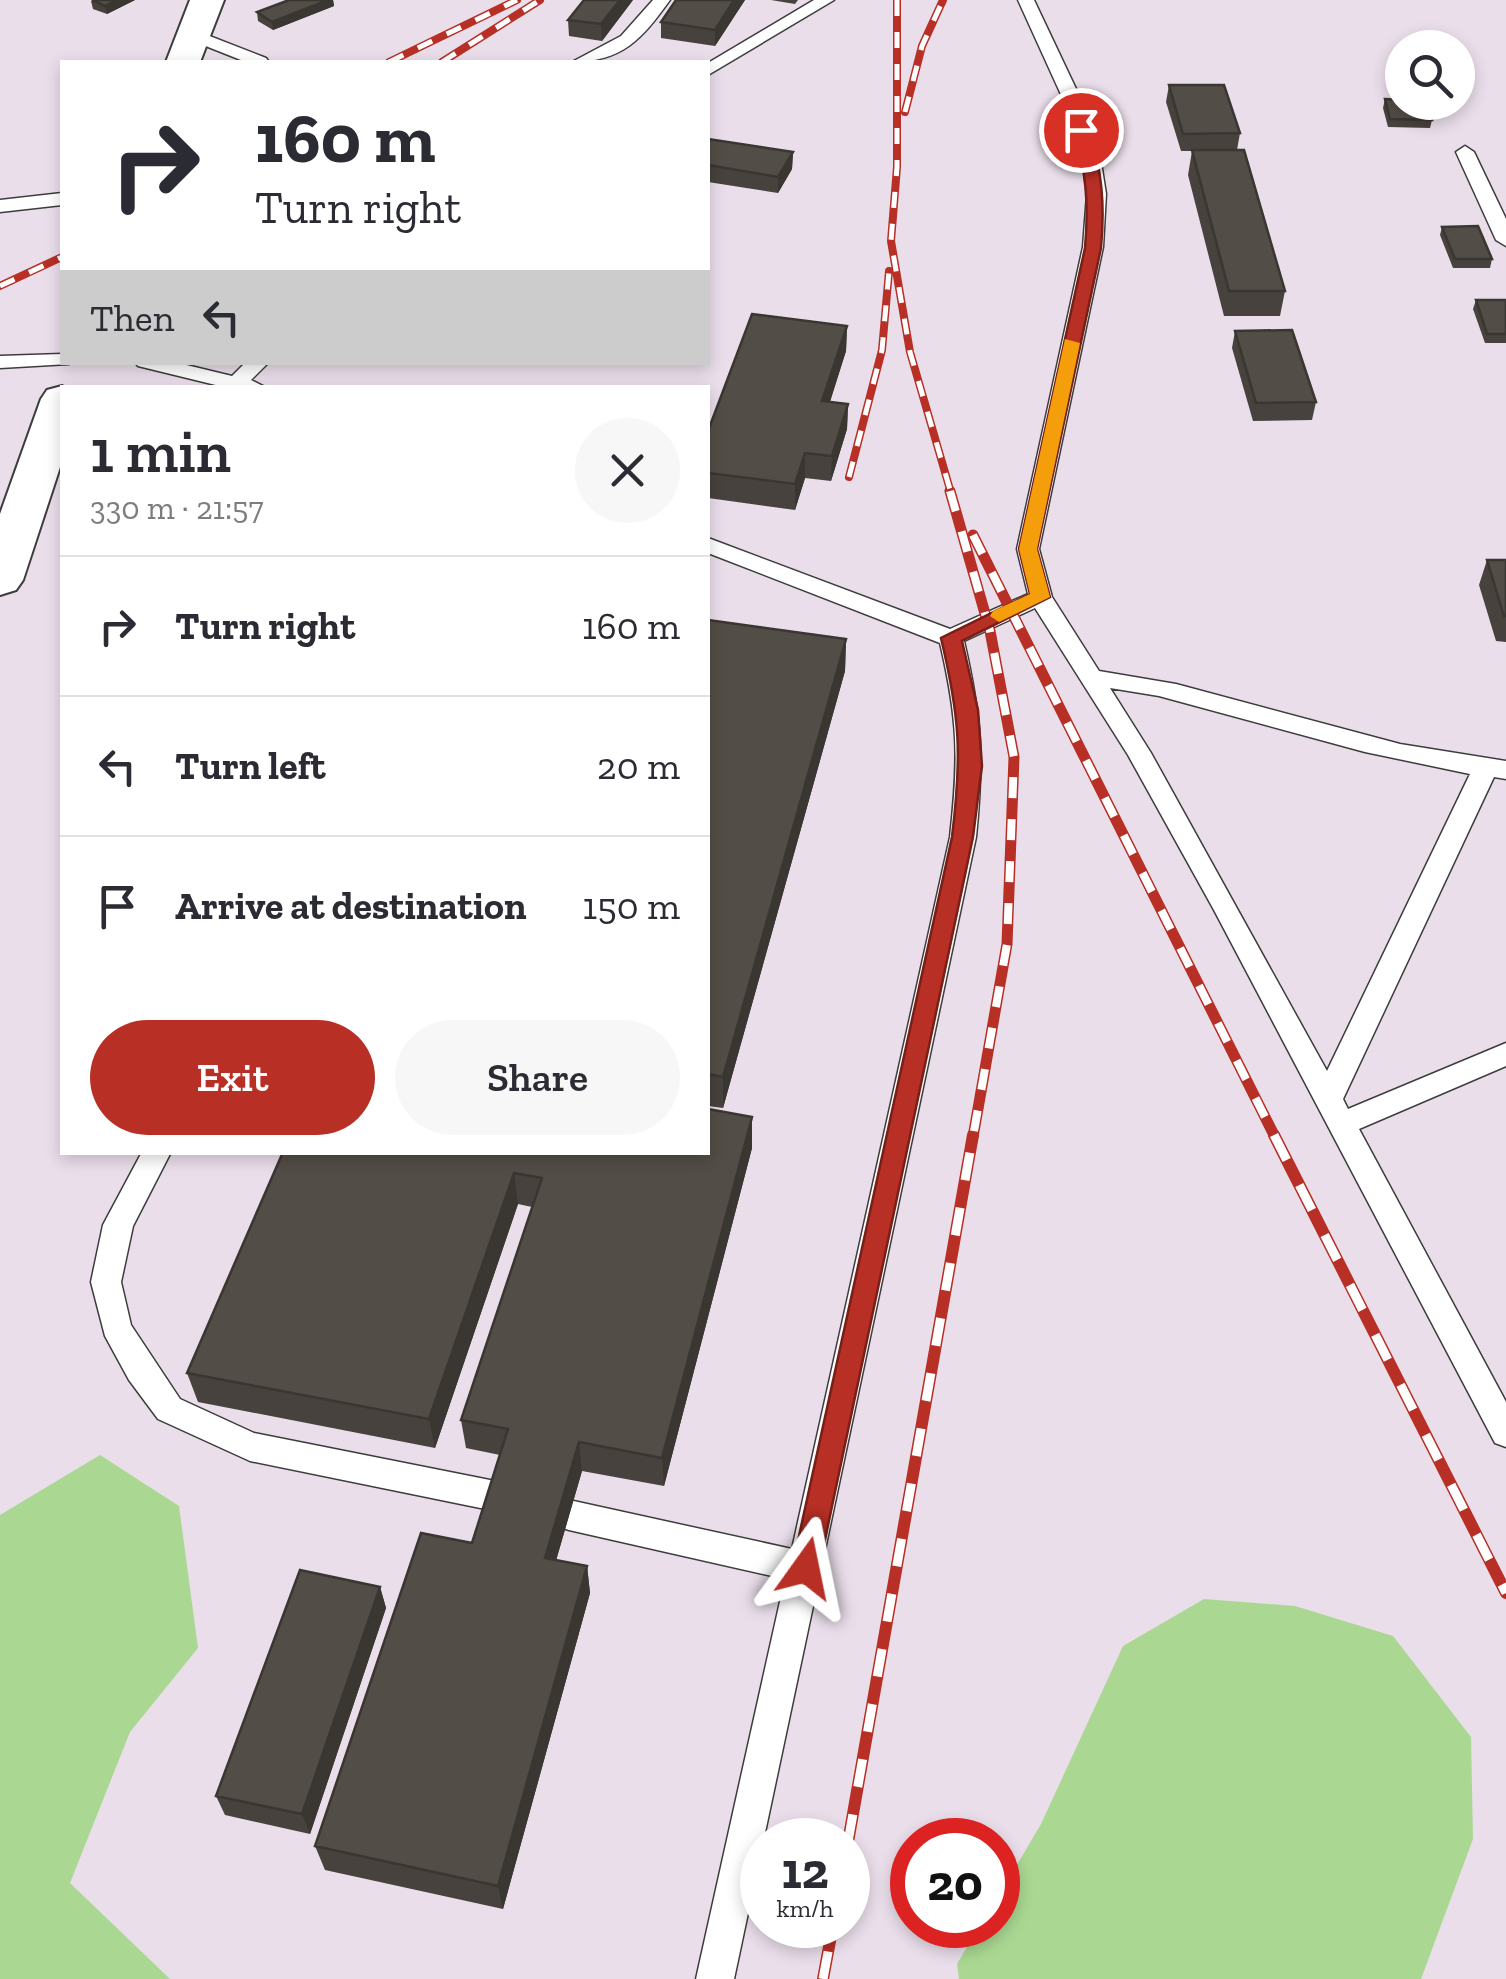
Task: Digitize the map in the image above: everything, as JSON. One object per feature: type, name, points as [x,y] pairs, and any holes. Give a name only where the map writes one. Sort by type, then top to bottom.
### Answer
[{"type":"street","points":[[188,49],[207,0]]},
{"type":"street","points":[[0,580],[60,405]]},
{"type":"lane","points":[[593,60],[633,38],[662,0]]},
{"type":"lane","points":[[710,69],[826,0]]},
{"type":"lane","points":[[1026,0],[1048,41],[1081,130],[1094,173],[1097,207],[1093,248],[1028,549],[1040,597],[1139,753],[1336,1111],[1506,1432]]},
{"type":"lane","points":[[188,49],[249,60]]},
{"type":"lane","points":[[1465,152],[1506,240]]},
{"type":"lane","points":[[0,206],[60,199]]},
{"type":"lane","points":[[0,362],[60,360]]},
{"type":"lane","points":[[158,365],[247,385]]},
{"type":"lane","points":[[710,546],[951,638],[1040,597]]},
{"type":"lane","points":[[715,1979],[963,837],[971,766],[968,710],[951,638]]},
{"type":"lane","points":[[1090,678],[1149,686],[1432,761],[1496,769],[1336,1111]]},
{"type":"lane","points":[[1336,1111],[1506,1054]]},
{"type":"lane","points":[[154,1155],[118,1225],[106,1282],[116,1327],[140,1370],[170,1408],[250,1446],[500,1497]]},
{"type":"lane","points":[[569,1514],[806,1568]]},
{"type":"shaded area","points":[[0,0],[1506,0],[1506,1979],[0,1979]]},
{"type":"green space","points":[[100,1455],[179,1506],[198,1648],[130,1732],[70,1883],[170,1979],[0,1979],[0,1515]]},
{"type":"green space","points":[[1204,1599],[1295,1606],[1393,1636],[1471,1737],[1473,1839],[1421,1979],[959,1979],[957,1964],[966,1948],[1020,1948],[1020,1860],[1041,1824],[1123,1646]]},
{"type":"building","points":[[92,0],[117,0],[105,6]]},
{"type":"building","points":[[289,0],[328,0],[272,22],[257,12]]},
{"type":"building","points":[[584,0],[620,0],[601,24],[568,20]]},
{"type":"building","points":[[676,0],[734,0],[715,30],[661,22]]},
{"type":"building","points":[[1169,85],[1224,85],[1240,133],[1183,134]]},
{"type":"building","points":[[710,139],[793,152],[778,177],[710,165]]},
{"type":"building","points":[[1192,150],[1244,150],[1285,291],[1229,291]]},
{"type":"building","points":[[1478,226],[1492,259],[1455,259],[1442,227]]},
{"type":"building","points":[[1476,300],[1506,300],[1506,334],[1487,334]]},
{"type":"building","points":[[752,314],[847,326],[822,401],[848,404],[832,456],[805,453],[795,484],[710,473],[710,426]]},
{"type":"building","points":[[1292,330],[1316,402],[1256,403],[1235,331]]},
{"type":"building","points":[[1487,560],[1506,560],[1506,616],[1504,616]]},
{"type":"building","points":[[710,620],[846,639],[723,1077],[710,1074]]},
{"type":"building","points":[[710,1109],[752,1117],[662,1458],[579,1442],[545,1558],[587,1566],[498,1886],[315,1846],[421,1533],[472,1543],[508,1429],[461,1420],[542,1178],[514,1173],[429,1419],[187,1373],[282,1155],[710,1155]]},
{"type":"building","points":[[300,1570],[380,1587],[302,1814],[216,1796]]},
{"type":"railway","points":[[393,60],[517,0]]},
{"type":"railway","points":[[445,60],[540,0]]},
{"type":"railway","points":[[897,0],[897,167],[891,241],[910,352],[951,493]]},
{"type":"railway","points":[[905,112],[922,46],[943,0]]},
{"type":"railway","points":[[0,286],[60,258]]},
{"type":"railway","points":[[849,477],[882,350],[889,271]]},
{"type":"railway","points":[[950,491],[990,631],[1014,757],[1007,944],[973,1137]]},
{"type":"railway","points":[[973,535],[1275,1137]]},
{"type":"railway","points":[[852,1818],[973,1135]]},
{"type":"railway","points":[[1274,1135],[1506,1593]]},
{"type":"railway","points":[[823,1979],[829,1948]]},
{"type":"slow traffic","points":[[999,616],[1040,597],[1028,549],[1071,343]]},
{"type":"route","points":[[806,1568],[963,837],[971,766],[968,710],[951,638],[1040,597],[1028,549],[1093,248],[1097,207],[1094,173],[1081,130]]}]
